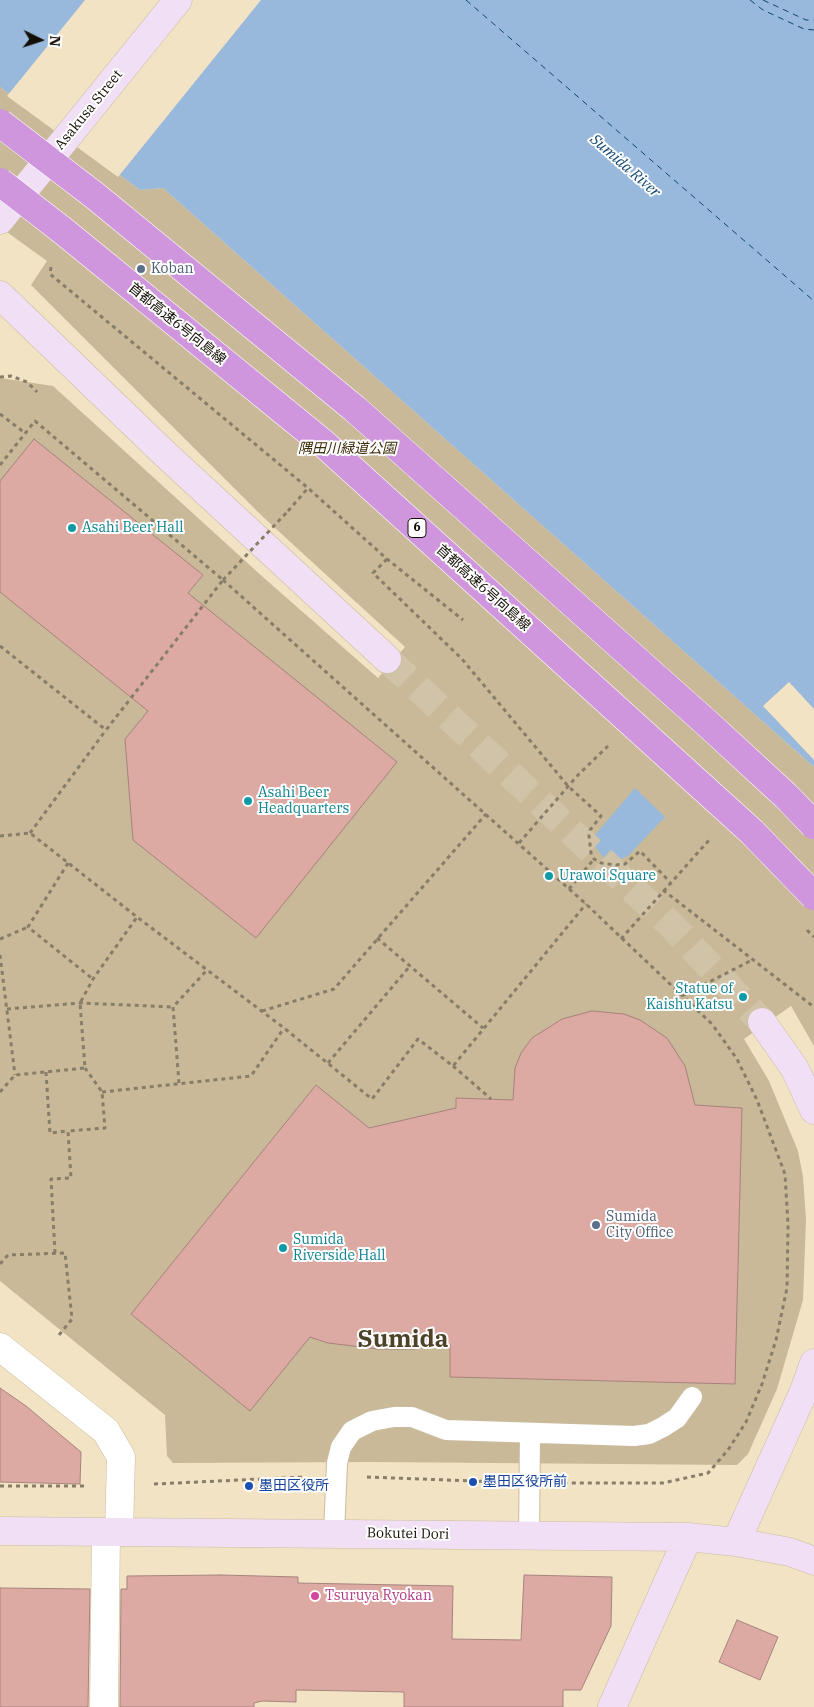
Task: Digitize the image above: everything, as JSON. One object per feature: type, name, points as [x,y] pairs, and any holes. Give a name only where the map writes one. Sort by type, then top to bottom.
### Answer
[{"type":"highway","points":[[0,123],[94,195],[355,409],[709,726],[786,796],[814,826]]},
{"type":"highway","name":"首都高速6号向島線","points":[[0,182],[62,230],[323,443],[752,832],[814,896]]},
{"type":"main road","name":"Asakusa Street","points":[[0,220],[178,0]]},
{"type":"main road","points":[[0,295],[164,453],[387,659]]},
{"type":"main road","points":[[762,1022],[795,1069],[814,1110]]},
{"type":"main road","points":[[736,1542],[804,1391],[814,1363]]},
{"type":"main road","name":"Bokutei Dori","points":[[0,1531],[688,1537],[736,1542],[790,1552],[814,1561]]},
{"type":"main road","points":[[612,1707],[688,1537]]},
{"type":"street","points":[[0,1347],[106,1431],[121,1457],[113,1532],[104,1707]]},
{"type":"lane","points":[[334,1534],[337,1463],[341,1447],[352,1431],[372,1421],[394,1417],[412,1418],[446,1430],[634,1436],[649,1434],[677,1418],[692,1397]]},
{"type":"lane","points":[[529,1536],[530,1433]]},
{"type":"path","points":[[51,264],[50,274],[308,488],[387,559],[373,573],[462,659],[568,786],[601,816],[590,830],[589,836],[591,853],[594,859],[610,865],[625,864],[640,851],[670,882]]},
{"type":"path","points":[[0,377],[11,376],[27,382],[37,392]]},
{"type":"path","points":[[0,414],[25,433]]},
{"type":"path","points":[[0,465],[35,422],[223,580],[519,843],[712,1024],[738,1059],[757,1100],[785,1174],[788,1225],[787,1288],[776,1340],[762,1384],[746,1422],[728,1450],[708,1473],[664,1483],[530,1483],[337,1476],[147,1484]]},
{"type":"path","points":[[30,833],[106,730],[223,580],[308,488]]},
{"type":"path","points":[[0,646],[106,730]]},
{"type":"path","points":[[519,843],[568,786],[613,741]]},
{"type":"path","points":[[262,1011],[334,989],[486,814]]},
{"type":"path","points":[[0,836],[30,833],[284,1028],[372,1099],[418,1039],[491,1099]]},
{"type":"path","points":[[621,938],[662,890],[714,835]]},
{"type":"path","points":[[569,889],[594,859]]},
{"type":"path","points":[[0,939],[28,927],[68,863]]},
{"type":"path","points":[[662,890],[814,1007]]},
{"type":"path","points":[[453,1066],[586,904]]},
{"type":"path","points":[[46,1072],[50,1132],[105,1128],[102,1092],[85,1068],[80,1003],[93,979],[137,917]]},
{"type":"path","points":[[28,927],[93,979]]},
{"type":"path","points":[[377,938],[483,1028]]},
{"type":"path","points":[[0,955],[15,1075]]},
{"type":"path","points":[[682,996],[752,960]]},
{"type":"path","points":[[328,1063],[410,966]]},
{"type":"path","points":[[179,1083],[173,1007],[207,970]]},
{"type":"path","points":[[7,1009],[80,1003],[173,1007]]},
{"type":"path","points":[[102,1092],[251,1076],[284,1028]]},
{"type":"path","points":[[0,1092],[15,1075],[85,1068]]},
{"type":"path","points":[[56,1253],[51,1179],[70,1178],[68,1131]]},
{"type":"path","points":[[0,1264],[8,1255],[65,1253],[72,1319],[59,1335]]},
{"type":"path","points":[[0,1486],[93,1486]]},
{"type":"green space","name":"隅田川緑道公園","points":[[0,87],[140,190],[163,188],[814,767],[814,1046],[791,1006],[744,1039],[769,1081],[798,1151],[803,1177],[806,1219],[803,1300],[777,1389],[748,1454],[737,1465],[373,1462],[173,1463],[167,1456],[165,1415],[0,1281],[0,378],[53,386],[264,578],[378,678],[405,647],[263,517],[31,285],[47,261],[0,227]]},
{"type":"water","name":"Sumida River","points":[[0,0],[814,0],[814,767],[163,188],[140,190],[0,87]]},
{"type":"water","points":[[635,788],[665,817],[628,856],[616,861],[604,858],[596,848],[595,835]]},
{"type":"pier","points":[[85,0],[261,0],[118,177],[7,96]]},
{"type":"pier","points":[[789,682],[814,709],[814,760],[763,706]]},
{"type":"building","points":[[34,439],[203,575],[188,593],[397,762],[256,938],[133,840],[125,739],[148,711],[0,592],[0,481]]},
{"type":"building","points":[[592,1011],[624,1014],[640,1020],[667,1038],[685,1066],[695,1105],[742,1108],[735,1384],[450,1377],[450,1344],[413,1349],[378,1349],[328,1343],[310,1337],[250,1411],[131,1314],[316,1085],[369,1128],[456,1108],[456,1098],[513,1100],[515,1068],[521,1053],[532,1038],[562,1019]]},
{"type":"building","points":[[0,1388],[26,1406],[81,1452],[80,1484],[0,1482]]},
{"type":"building","points":[[221,1575],[298,1577],[298,1583],[453,1586],[452,1639],[521,1640],[524,1575],[612,1577],[611,1626],[581,1690],[563,1690],[563,1707],[404,1707],[404,1692],[296,1690],[296,1702],[262,1701],[254,1703],[254,1707],[120,1707],[121,1589],[127,1589],[127,1576]]},
{"type":"building","points":[[0,1588],[90,1589],[88,1707],[0,1707]]},
{"type":"building","points":[[737,1620],[778,1637],[760,1680],[719,1662]]},
{"type":"ferry route","points":[[466,0],[814,301]]},
{"type":"ferry route","points":[[750,0],[763,10],[804,29],[814,30]]},
{"type":"ferry route","points":[[763,0],[806,20],[814,20]]},
{"type":"tunnel","points":[[387,659],[671,925],[762,1022]]},
{"type":"place","name":"Koban","points":[[141,269]]},
{"type":"place","name":"Asahi Beer Hall","points":[[72,528]]},
{"type":"place","name":"Asahi Beer Headquarters","points":[[248,801]]},
{"type":"place","name":"Urawoi Square","points":[[549,876]]},
{"type":"place","name":"Statue of Kaishu Katsu","points":[[743,997]]},
{"type":"place","name":"Sumida City Office","points":[[596,1225]]},
{"type":"place","name":"Sumida Riverside Hall","points":[[283,1248]]},
{"type":"place","name":"墨田区役所前","points":[[473,1482]]},
{"type":"place","name":"墨田区役所","points":[[249,1486]]},
{"type":"place","name":"Tsuruya Ryokan","points":[[315,1596]]},
{"type":"district","name":"Sumida","points":[[403,1340]]}]
